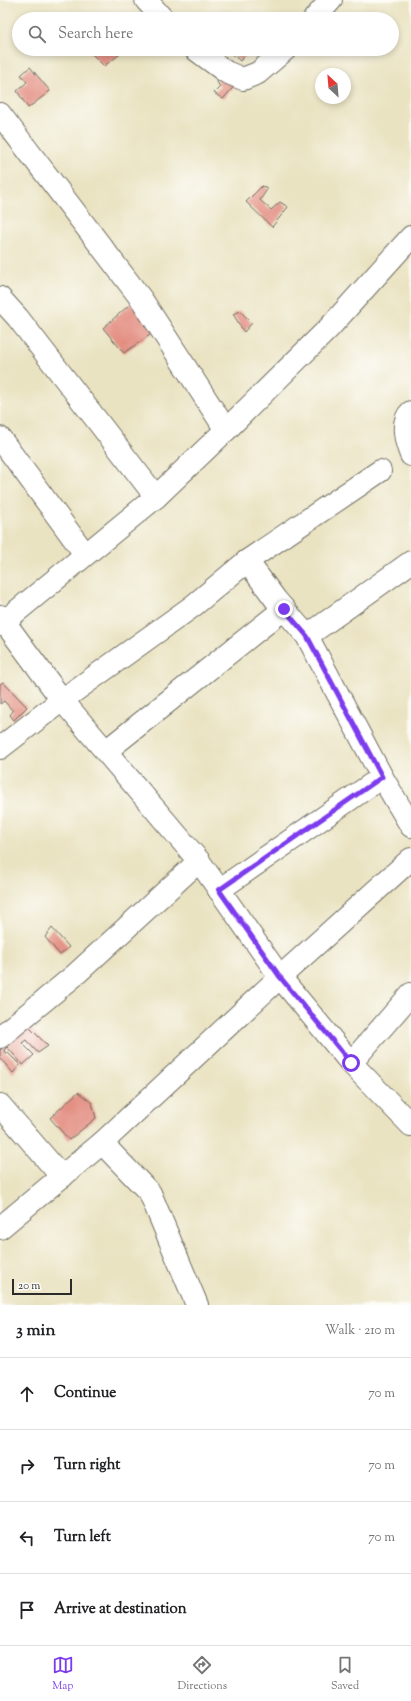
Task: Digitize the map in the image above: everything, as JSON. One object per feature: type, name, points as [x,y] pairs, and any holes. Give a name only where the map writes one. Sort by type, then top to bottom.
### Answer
[{"type":"street","points":[[146,0],[157,12]]},
{"type":"street","points":[[320,12],[331,0]]},
{"type":"street","points":[[204,56],[226,72],[243,79],[258,73],[278,56]]},
{"type":"street","points":[[0,114],[142,300],[226,430]]},
{"type":"street","points":[[411,237],[329,328],[156,497],[1,621],[62,700],[199,861],[280,977],[351,1063],[411,1126]]},
{"type":"street","points":[[0,298],[18,318],[156,497]]},
{"type":"street","points":[[411,412],[408,415],[405,425],[406,443],[411,455]]},
{"type":"street","points":[[0,438],[85,554]]},
{"type":"street","points":[[0,748],[62,700],[193,606],[248,562],[380,471]]},
{"type":"street","points":[[248,562],[307,636],[382,777],[411,826]]},
{"type":"street","points":[[307,636],[411,562]]},
{"type":"street","points":[[106,751],[284,609]]},
{"type":"street","points":[[219,890],[382,777]]},
{"type":"street","points":[[0,1228],[102,1143],[280,977],[411,859]]},
{"type":"street","points":[[0,1037],[75,975],[199,861]]},
{"type":"street","points":[[351,1063],[411,994]]},
{"type":"street","points":[[0,1105],[62,1177]]},
{"type":"street","points":[[102,1143],[150,1193],[197,1305]]},
{"type":"building","points":[[94,56],[118,56],[104,66]]},
{"type":"building","points":[[235,56],[245,56],[240,61]]},
{"type":"building","points":[[30,67],[50,91],[28,108],[17,91],[27,82],[21,75]]},
{"type":"building","points":[[223,73],[238,82],[223,99],[214,93],[220,87],[217,82]]},
{"type":"building","points":[[262,186],[268,188],[260,200],[271,210],[280,202],[288,207],[272,227],[246,202]]},
{"type":"building","points":[[136,299],[157,330],[124,353],[103,328]]},
{"type":"building","points":[[240,311],[252,323],[244,332],[233,314]]},
{"type":"building","points":[[3,682],[27,707],[14,720],[10,715],[13,711],[4,701],[0,704],[0,684]]},
{"type":"building","points":[[52,928],[69,947],[60,955],[45,937]]},
{"type":"building","points":[[28,1026],[48,1046],[38,1053],[26,1040],[22,1043],[34,1055],[23,1065],[7,1047],[4,1050],[5,1053],[8,1053],[20,1065],[13,1073],[0,1058],[0,1050]]},
{"type":"building","points":[[78,1092],[92,1103],[96,1118],[69,1140],[50,1118]]},
{"type":"route","points":[[284,609],[307,636],[382,777],[219,890],[280,977],[351,1063]]}]
